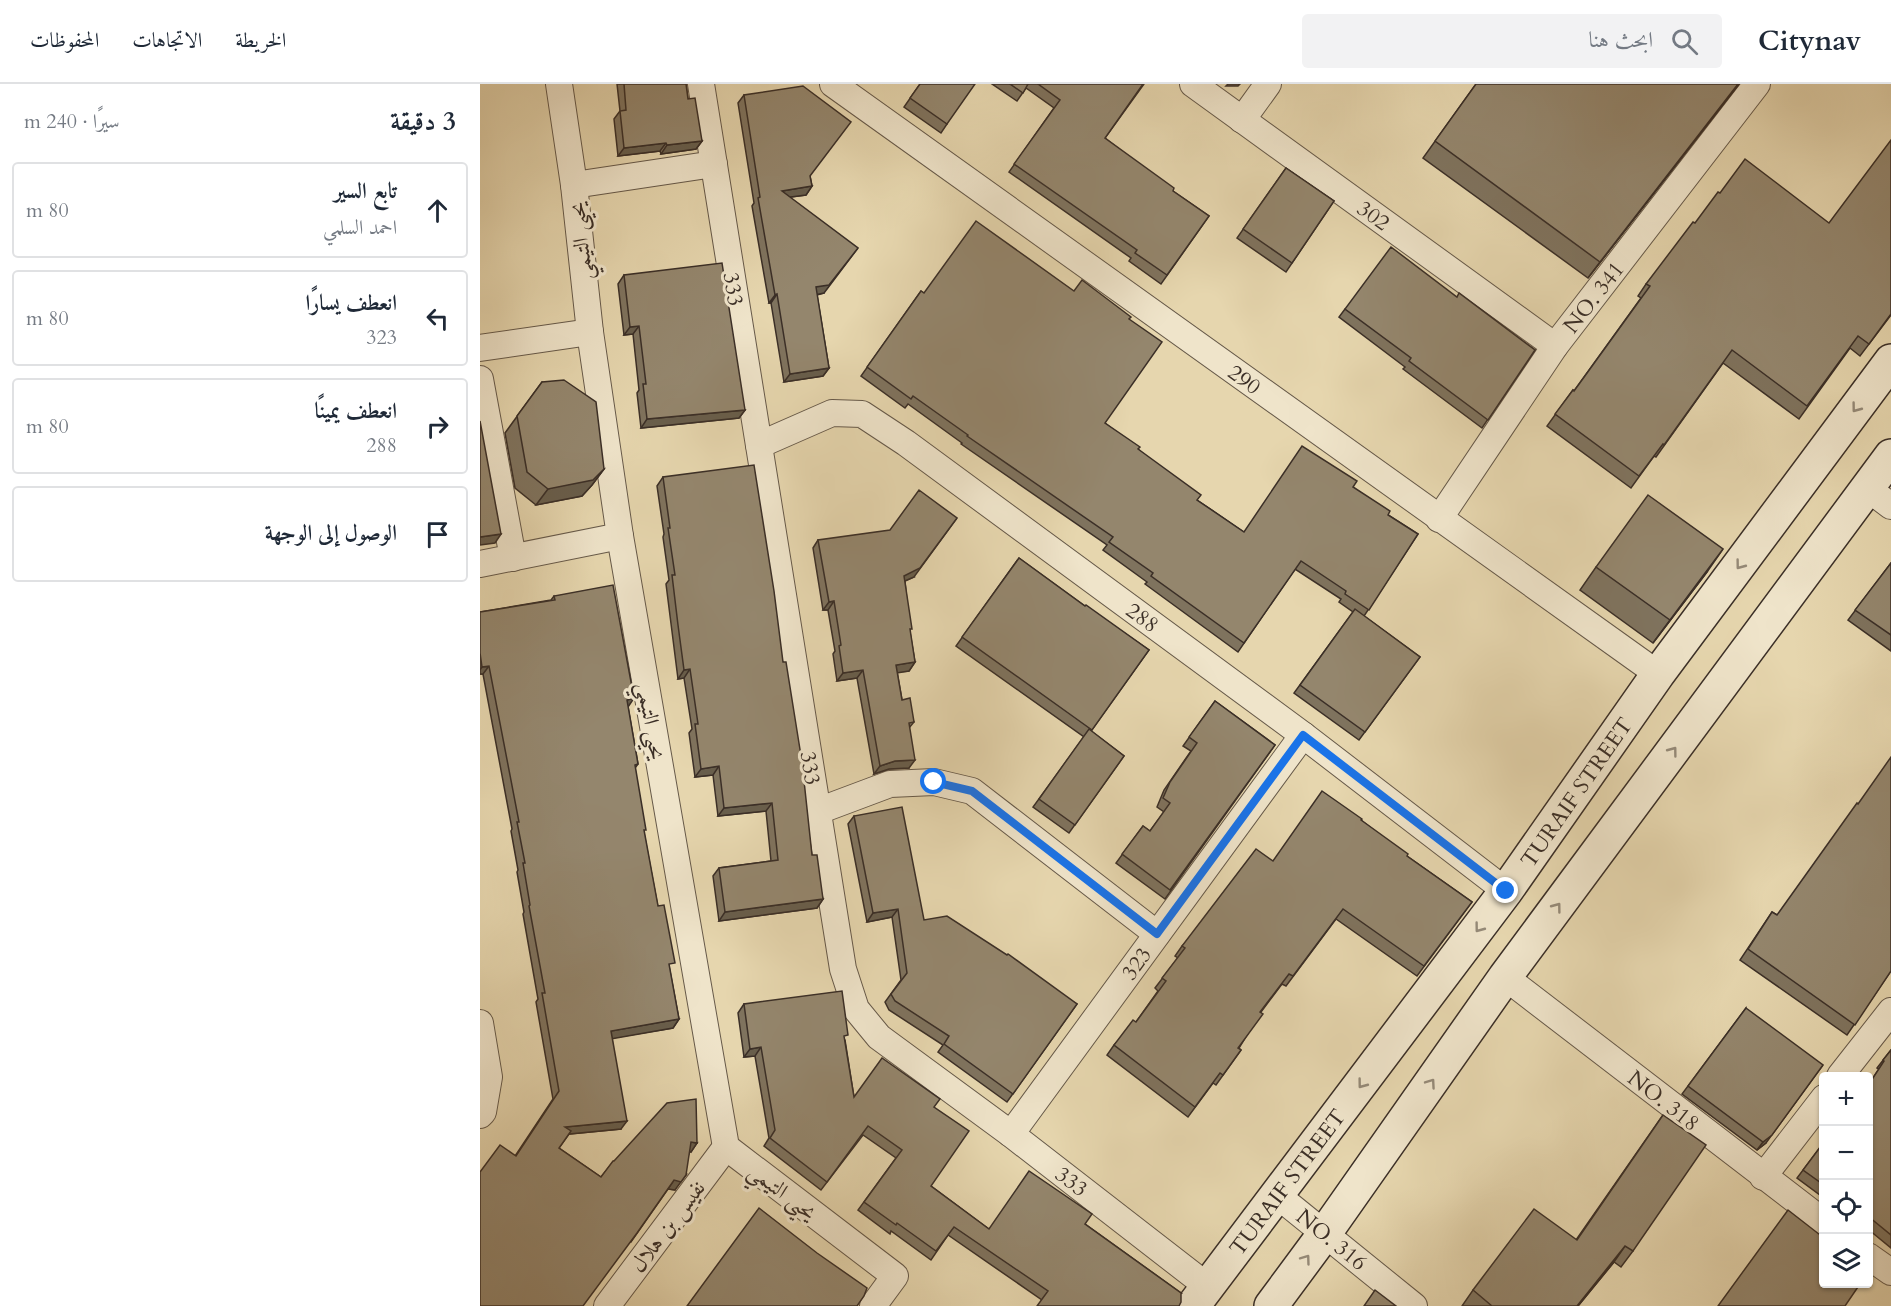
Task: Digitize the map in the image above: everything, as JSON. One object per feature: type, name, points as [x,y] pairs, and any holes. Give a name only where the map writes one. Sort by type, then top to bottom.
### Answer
[{"type":"street","name":"يحيى التيمي","points":[[559,84],[574,185],[590,332],[620,536],[726,1147],[895,1276],[873,1306]]},
{"type":"street","name":"333","points":[[701,84],[843,969],[856,1009],[879,1037],[1011,1134],[1200,1296]]},
{"type":"street","name":"290","points":[[833,84],[1658,674]]},
{"type":"street","name":"302","points":[[1193,84],[1555,346]]},
{"type":"street","points":[[1242,120],[1268,84]]},
{"type":"street","name":"NO. 341","points":[[1439,519],[1555,346],[1757,84]]},
{"type":"street","points":[[574,185],[714,164]]},
{"type":"street","points":[[480,348],[590,332]]},
{"type":"street","name":"TURAIF STREET","points":[[1200,1296],[1278,1196],[1506,891],[1658,674],[1891,361]]},
{"type":"street","points":[[480,379],[513,558]]},
{"type":"street","name":"288","points":[[759,445],[832,413],[862,414],[906,443],[1303,735],[1506,891]]},
{"type":"street","points":[[1271,1306],[1505,977],[1879,497],[1891,456]]},
{"type":"street","points":[[480,564],[620,536]]},
{"type":"street","name":"323","points":[[1011,1134],[1303,735]]},
{"type":"street","points":[[818,810],[890,784],[934,782],[972,791],[1157,934]]},
{"type":"street","name":"NO. 318","points":[[1505,977],[1819,1218]]},
{"type":"street","points":[[1844,1072],[1891,1011]]},
{"type":"street","points":[[480,1023],[489,1077],[483,1112],[480,1115]]},
{"type":"street","points":[[1763,1177],[1819,1104]]},
{"type":"street","name":"نفيس بن هلال","points":[[607,1306],[726,1147]]},
{"type":"street","name":"NO. 316","points":[[1278,1196],[1414,1306]]},
{"type":"street","points":[[1873,1259],[1891,1272]]},
{"type":"building","points":[[624,84],[686,84],[688,99],[695,98],[702,141],[624,148],[620,111],[626,110]]},
{"type":"building","points":[[920,84],[975,84],[947,124],[910,98]]},
{"type":"building","points":[[1010,84],[1028,84],[1023,93]]},
{"type":"building","points":[[1038,84],[1143,84],[1105,138],[1209,216],[1167,275],[1135,253],[1137,250],[1014,164],[1060,100]]},
{"type":"building","points":[[1476,84],[1738,84],[1600,262],[1435,141]]},
{"type":"building","points":[[803,86],[851,122],[810,176],[812,186],[782,191],[858,248],[829,285],[816,287],[829,368],[790,374],[758,198],[760,197],[744,95]]},
{"type":"building","points":[[1891,140],[1891,314],[1869,344],[1858,336],[1807,406],[1732,350],[1639,476],[1555,414],[1650,286],[1646,284],[1745,159],[1829,223]]},
{"type":"building","points":[[1286,168],[1334,201],[1292,263],[1243,229]]},
{"type":"building","points":[[976,221],[1074,291],[1082,280],[1131,317],[1129,319],[1162,342],[1105,423],[1201,495],[1197,500],[1244,532],[1302,446],[1357,481],[1353,487],[1390,511],[1388,515],[1418,534],[1369,610],[1345,594],[1346,591],[1301,561],[1244,643],[1151,576],[1153,573],[1109,542],[1113,537],[913,396],[911,399],[867,367],[921,291],[924,293]]},
{"type":"building","points":[[1391,247],[1457,297],[1459,293],[1535,350],[1488,420],[1409,361],[1411,358],[1345,309]]},
{"type":"building","points":[[722,263],[745,410],[647,419],[643,384],[646,384],[639,326],[630,327],[624,275]]},
{"type":"building","points":[[564,380],[596,402],[604,469],[593,480],[548,489],[527,472],[517,416],[542,382]]},
{"type":"building","points":[[480,421],[501,534],[480,537]]},
{"type":"building","points":[[754,465],[783,662],[786,662],[802,762],[812,855],[817,855],[823,899],[725,912],[719,868],[778,860],[772,803],[724,808],[719,766],[701,769],[695,724],[698,724],[690,669],[684,670],[678,625],[672,575],[675,575],[663,477]]},
{"type":"building","points":[[919,490],[957,518],[920,568],[904,576],[915,662],[896,665],[902,700],[910,698],[914,722],[909,723],[915,760],[895,761],[880,766],[863,670],[843,673],[834,601],[829,602],[818,540],[890,530]]},
{"type":"building","points":[[1648,495],[1723,549],[1670,620],[1596,567]]},
{"type":"building","points":[[1019,558],[1149,650],[1092,730],[962,637]]},
{"type":"building","points":[[1891,563],[1891,635],[1855,610]]},
{"type":"building","points":[[613,585],[634,698],[627,700],[638,764],[635,765],[646,830],[644,830],[658,906],[664,905],[675,963],[669,964],[679,1019],[611,1031],[627,1121],[565,1127],[571,1131],[559,1148],[601,1177],[667,1103],[696,1099],[697,1143],[691,1142],[686,1175],[681,1182],[674,1180],[583,1306],[480,1306],[480,1172],[500,1145],[516,1156],[559,1091],[542,993],[545,993],[529,906],[523,863],[525,863],[517,822],[519,822],[489,666],[482,667],[480,612],[555,600],[554,596]]},
{"type":"building","points":[[1355,609],[1420,657],[1365,732],[1300,685]]},
{"type":"building","points":[[1215,701],[1275,745],[1170,890],[1122,854],[1143,826],[1150,831],[1170,803],[1163,798],[1170,782],[1197,743],[1189,737]]},
{"type":"building","points":[[1089,729],[1124,756],[1075,825],[1039,799]]},
{"type":"building","points":[[1891,757],[1891,971],[1855,1025],[1748,949],[1772,912],[1777,915]]},
{"type":"building","points":[[1322,791],[1472,902],[1424,966],[1343,909],[1293,976],[1289,974],[1260,1012],[1263,1014],[1238,1048],[1241,1050],[1223,1075],[1220,1073],[1195,1107],[1114,1045],[1133,1020],[1136,1022],[1166,981],[1162,978],[1185,948],[1182,946],[1256,849],[1273,861]]},
{"type":"building","points":[[902,807],[924,920],[947,916],[1008,954],[1077,1004],[1013,1094],[944,1044],[949,1036],[895,1001],[891,994],[907,973],[898,909],[873,913],[854,816]]},
{"type":"building","points":[[842,991],[848,1035],[844,1036],[854,1097],[882,1058],[940,1099],[934,1107],[969,1131],[931,1186],[989,1229],[1029,1171],[1092,1214],[1085,1224],[1181,1293],[1179,1306],[1037,1306],[1048,1291],[954,1227],[936,1251],[864,1202],[902,1150],[868,1126],[827,1182],[770,1138],[775,1130],[761,1047],[750,1049],[744,1004]]},
{"type":"building","points":[[1746,1008],[1823,1065],[1772,1135],[1763,1142],[1688,1086]]},
{"type":"building","points":[[1891,1050],[1891,1235],[1873,1220],[1873,1078]]},
{"type":"building","points":[[1663,1115],[1706,1145],[1633,1251],[1625,1246],[1577,1306],[1492,1306],[1473,1290],[1534,1209],[1577,1240]]},
{"type":"building","points":[[1819,1149],[1819,1181],[1803,1170]]},
{"type":"building","points":[[759,1208],[867,1288],[857,1306],[687,1306]]},
{"type":"building","points":[[1788,1210],[1819,1234],[1819,1288],[1857,1288],[1845,1306],[1718,1306]]},
{"type":"building","points":[[1375,1290],[1396,1306],[1364,1306]]},
{"type":"route","points":[[934,782],[972,791],[1157,934],[1303,735],[1506,891]]}]
